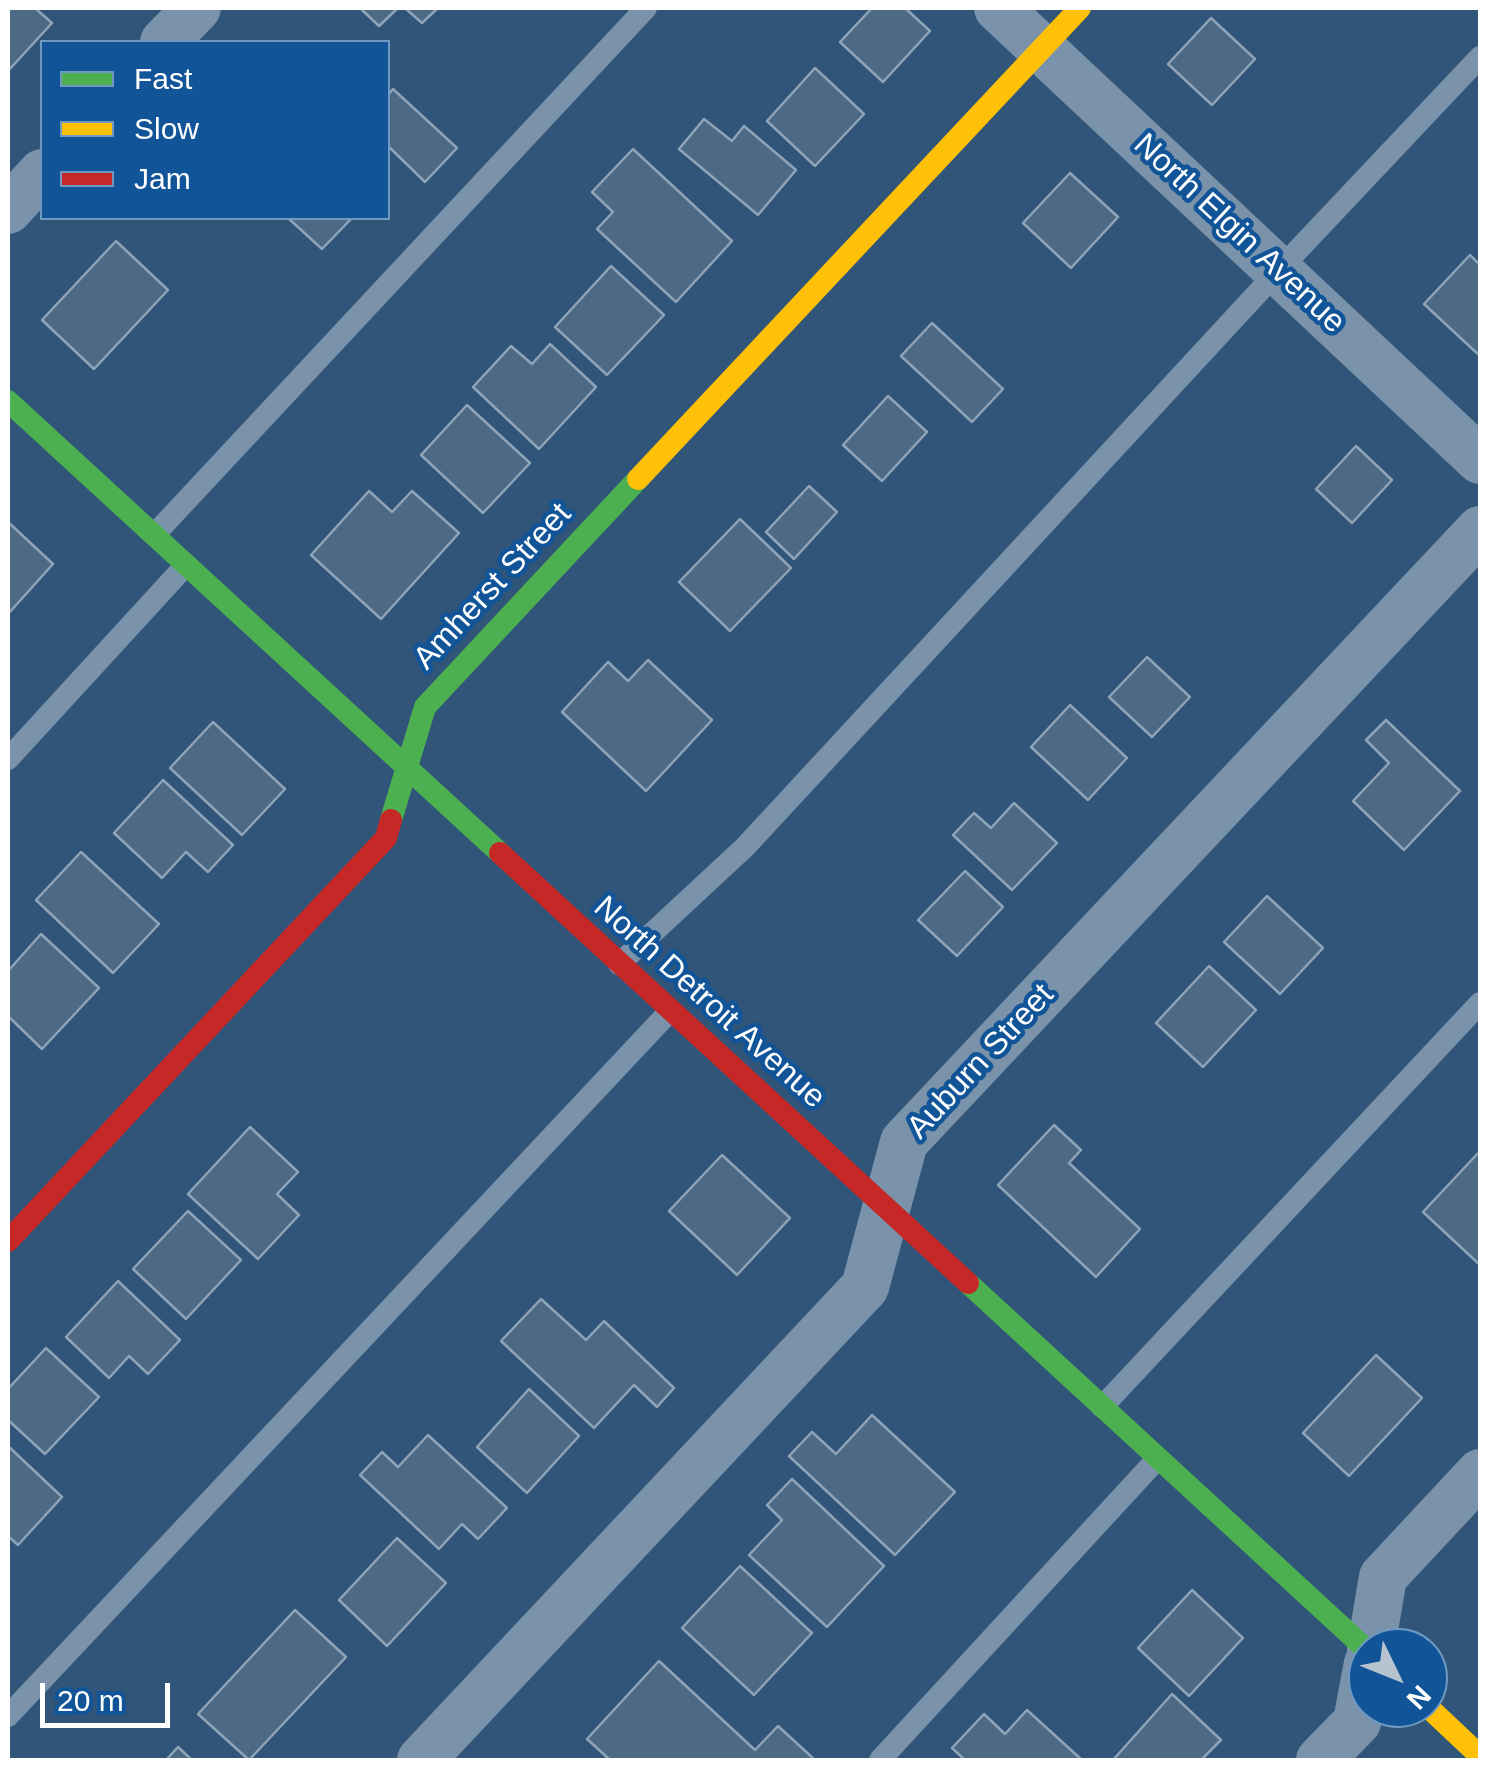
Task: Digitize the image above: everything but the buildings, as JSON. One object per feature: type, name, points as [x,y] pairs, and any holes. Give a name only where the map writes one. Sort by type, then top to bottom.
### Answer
[{"type":"street","points":[[166,40],[197,8]]},
{"type":"street","name":"North Elgin Avenue","points":[[998,8],[1480,460]]},
{"type":"street","name":"Amherst Street","points":[[8,1241],[386,838],[426,707],[1080,8]]},
{"type":"street","points":[[8,210],[40,175]]},
{"type":"street","name":"North Detroit Avenue","points":[[8,401],[1348,1631]]},
{"type":"street","name":"Auburn Street","points":[[421,1760],[865,1287],[904,1142],[1480,530]]},
{"type":"street","points":[[1373,1628],[1383,1578],[1480,1473]]},
{"type":"street","points":[[1448,1726],[1480,1756]]},
{"type":"street","points":[[1320,1760],[1351,1728]]},
{"type":"lane","points":[[153,536],[646,8]]},
{"type":"lane","points":[[619,964],[745,847],[1278,270],[1480,58]]},
{"type":"lane","points":[[8,759],[186,566]]},
{"type":"lane","points":[[1102,1407],[1480,1002]]},
{"type":"lane","points":[[8,1716],[670,1011]]},
{"type":"lane","points":[[880,1760],[1158,1458]]},
{"type":"traffic: fast","points":[[8,401],[500,853]]},
{"type":"traffic: fast","points":[[391,820],[425,707],[638,479]]},
{"type":"traffic: fast","points":[[968,1283],[1348,1633]]},
{"type":"traffic: slow","points":[[638,479],[1080,8]]},
{"type":"traffic: slow","points":[[1448,1726],[1480,1756]]},
{"type":"traffic: jam","points":[[8,1241],[386,838],[391,820]]},
{"type":"traffic: jam","points":[[500,853],[968,1283]]}]
